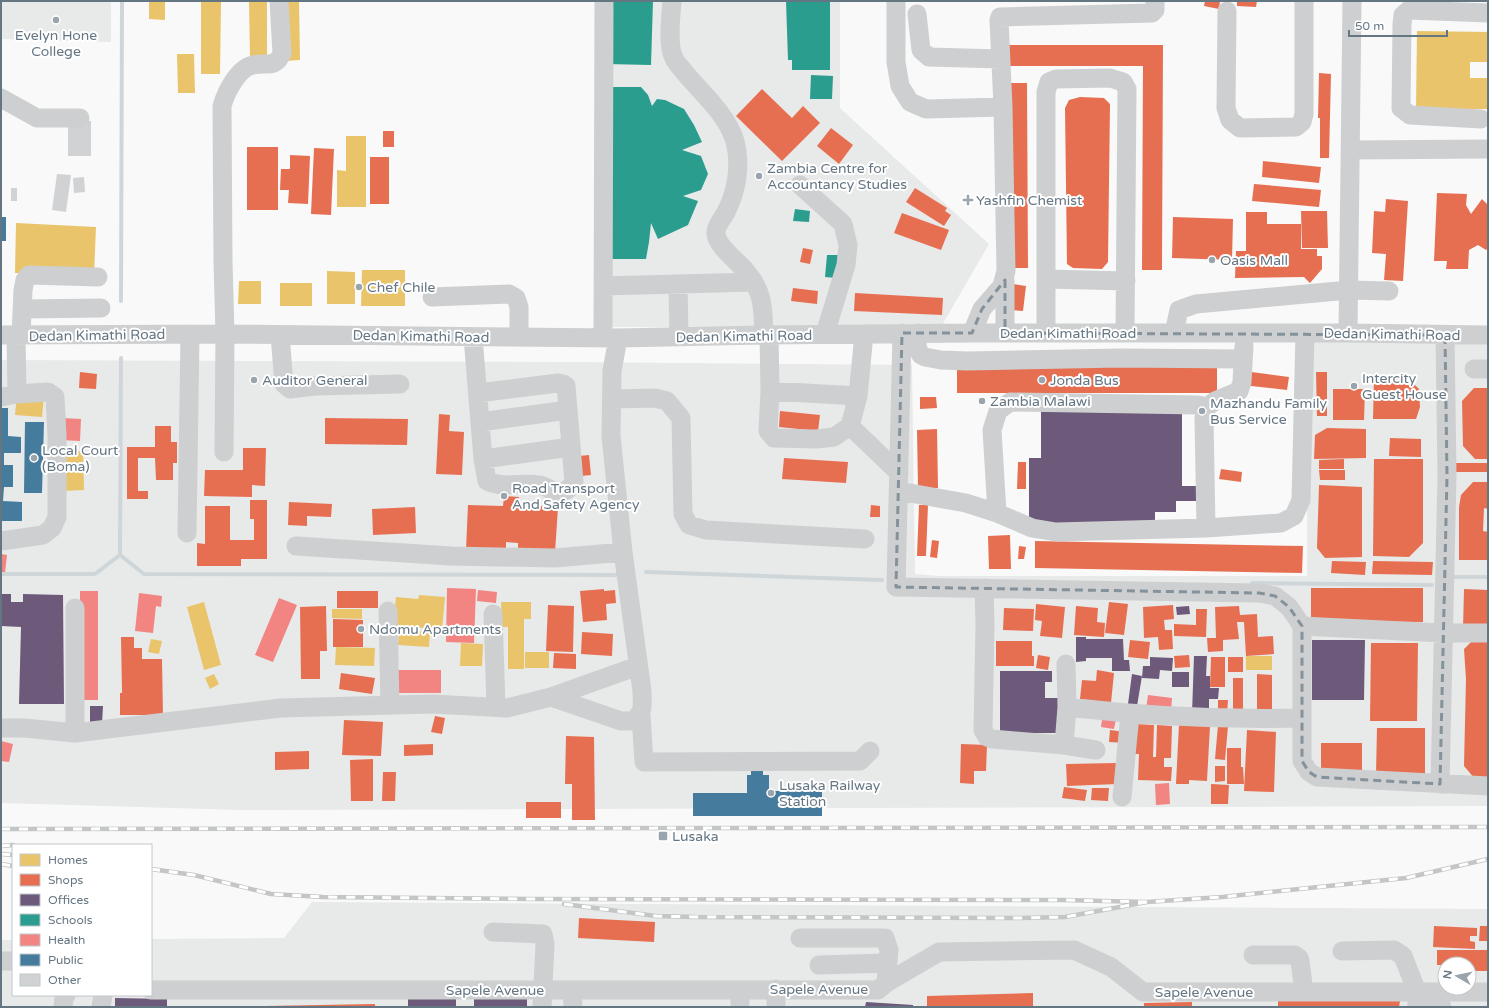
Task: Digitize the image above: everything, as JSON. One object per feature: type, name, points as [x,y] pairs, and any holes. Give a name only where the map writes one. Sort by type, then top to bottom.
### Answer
[{"type":"street","points":[[224,452],[225,334],[222,106],[227,90],[235,79],[248,67],[253,65],[270,64],[278,60],[280,57],[282,53],[279,1]]},
{"type":"street","points":[[604,1],[603,286],[610,338],[612,371],[611,436],[623,552],[642,691],[641,715],[644,762],[860,761],[870,751]]},
{"type":"street","points":[[672,1],[671,46],[673,58],[718,110],[731,130],[735,140],[738,166],[734,194],[728,209],[717,228],[716,235],[720,244],[745,270],[754,282],[760,294],[767,335],[770,392],[768,432],[774,438],[816,439],[834,437],[850,426],[858,396],[864,334]]},
{"type":"street","points":[[896,1],[896,62],[900,86],[910,102],[926,109],[1003,107]]},
{"type":"street","points":[[1005,333],[1006,271],[1003,107],[999,20],[1002,16],[1152,13],[1155,10],[1155,1]]},
{"type":"street","points":[[1227,11],[1226,108],[1230,120],[1240,128],[1296,127],[1302,122],[1304,114],[1304,1]]},
{"type":"street","points":[[1348,333],[1352,150],[1352,1]]},
{"type":"street","points":[[1480,119],[1410,115],[1401,108],[1402,24],[1403,15],[1409,10],[1488,13]]},
{"type":"street","points":[[917,14],[921,50],[929,57],[1001,60]]},
{"type":"street","points":[[1046,333],[1046,92],[1049,82],[1056,79],[1110,78],[1123,82],[1127,90],[1126,281],[1117,333],[1108,358]]},
{"type":"street","points":[[1,98],[37,118],[80,118]]},
{"type":"street","points":[[1352,150],[1488,149]]},
{"type":"street","points":[[800,185],[843,224],[848,245],[846,265],[824,334]]},
{"type":"street","points":[[1,541],[43,535],[52,528],[57,517],[57,436],[55,397],[48,392],[9,396],[13,336],[22,309],[25,280],[29,275],[98,277]]},
{"type":"street","points":[[1046,279],[1126,281]]},
{"type":"street","points":[[972,333],[982,309],[1002,286],[1005,280]]},
{"type":"street","points":[[603,286],[754,282]]},
{"type":"street","points":[[678,285],[678,337]]},
{"type":"street","points":[[1174,333],[1179,310],[1196,304],[1349,290],[1389,291]]},
{"type":"street","points":[[432,297],[509,294],[516,298],[519,307],[519,337]]},
{"type":"street","points":[[22,309],[101,308]]},
{"type":"street","points":[[910,333],[921,355],[941,360],[967,361],[1108,358],[1243,359]]},
{"type":"street","points":[[910,333],[899,482],[896,587],[1259,593],[1275,596],[1289,607],[1302,626],[1302,760],[1309,772],[1317,777],[1488,786]]},
{"type":"street","name":"Dedan Kimathi Road","points":[[13,336],[225,334],[610,338],[910,333],[1348,333],[1488,335]]},
{"type":"street","points":[[1206,528],[1204,418],[1206,407],[1215,401],[1239,391],[1242,382],[1245,333]]},
{"type":"street","points":[[850,426],[899,482],[997,514],[1032,528],[1056,532],[1206,528],[1281,523],[1294,516],[1301,500],[1304,333]]},
{"type":"street","points":[[187,533],[190,334]]},
{"type":"street","points":[[280,335],[284,384],[290,389],[315,386],[400,384]]},
{"type":"street","points":[[1440,784],[1447,476],[1445,335]]},
{"type":"street","points":[[473,337],[483,458],[487,481],[496,485],[540,485],[551,490],[561,492],[569,490],[574,482],[566,386],[558,383],[478,393]]},
{"type":"street","points":[[770,392],[858,396]]},
{"type":"street","points":[[612,399],[655,398],[667,400],[681,418],[683,514],[689,525],[706,530],[865,539]]},
{"type":"street","points":[[997,514],[992,430],[998,411],[1010,402],[1198,405],[1206,407]]},
{"type":"street","points":[[480,422],[568,410]]},
{"type":"street","points":[[483,458],[571,447]]},
{"type":"street","points":[[296,546],[451,556],[555,558],[623,552]]},
{"type":"street","points":[[984,588],[985,625],[983,730],[987,737],[992,740],[1064,745],[1096,750]]},
{"type":"street","points":[[75,608],[75,734]]},
{"type":"street","points":[[388,611],[390,705]]},
{"type":"street","points":[[493,614],[496,707]]},
{"type":"street","points":[[1302,626],[1443,633],[1488,633]]},
{"type":"street","points":[[1064,745],[1066,664]]},
{"type":"street","points":[[1,728],[25,728],[75,734],[281,708],[433,704],[507,708],[551,697],[638,666]]},
{"type":"street","points":[[587,710],[583,697],[589,684]]},
{"type":"street","points":[[551,697],[621,722],[633,722],[641,715]]},
{"type":"street","points":[[1066,707],[1130,714],[1203,718],[1302,718]]},
{"type":"street","points":[[1122,797],[1130,714]]},
{"type":"street","points":[[493,932],[543,934],[545,944],[542,998]]},
{"type":"street","points":[[800,938],[885,938],[889,950],[886,982]]},
{"type":"street","name":"Sapele Avenue","points":[[152,990],[542,998],[776,998],[878,990],[886,982],[939,952],[1074,950],[1111,968],[1143,992],[1216,999],[1256,999],[1304,992],[1455,1000],[1488,992]]},
{"type":"street","points":[[1342,951],[1394,950],[1398,952],[1403,956],[1417,999]]},
{"type":"street","points":[[1253,955],[1295,955],[1300,961],[1304,992]]},
{"type":"street","points":[[1,961],[12,961]]},
{"type":"street","points":[[819,965],[887,963]]},
{"type":"street","points":[[101,1007],[103,996]]},
{"type":"street","points":[[1432,1007],[1442,1007]]},
{"type":"highlighted area","points":[[1005,280],[1005,333],[1445,335],[1447,476],[1440,784],[1317,777],[1309,772],[1302,761],[1302,626],[1289,607],[1275,596],[1259,593],[896,587],[902,333],[972,333],[982,309]]},
{"type":"shaded area","name":"Evelyn Hone College","points":[[1,1],[111,1],[111,42],[1,39]]},
{"type":"shaded area","name":"Zambia Centre for Accountancy Studies","points":[[599,1],[840,1],[840,108],[989,244],[941,327],[607,327]]},
{"type":"shaded area","points":[[1488,328],[1488,806],[241,810],[1,803],[1,360],[912,365],[915,574],[940,576],[1307,576],[1307,333]]},
{"type":"shaded area","points":[[312,902],[1488,909],[1488,1007],[1,1007],[1,940],[12,940],[12,996],[152,996],[152,939],[284,938]]},
{"type":"building: Homes","points":[[149,1],[165,1],[165,20],[149,19]]},
{"type":"building: Homes","points":[[201,1],[221,1],[220,74],[201,74]]},
{"type":"building: Homes","points":[[249,1],[267,1],[267,57],[250,58]]},
{"type":"building: Homes","points":[[282,1],[299,1],[300,60],[284,61]]},
{"type":"building: Homes","points":[[1417,31],[1488,32],[1488,62],[1470,62],[1470,78],[1487,78],[1488,70],[1488,109],[1416,109]]},
{"type":"building: Homes","points":[[177,54],[194,54],[195,93],[178,93]]},
{"type":"building: Homes","points":[[346,136],[366,136],[366,207],[337,207],[337,170],[346,171]]},
{"type":"building: Homes","points":[[16,223],[96,227],[94,275],[15,273]]},
{"type":"building: Homes","points":[[362,270],[405,270],[405,306],[361,306]]},
{"type":"building: Homes","points":[[327,271],[355,272],[355,304],[327,304]]},
{"type":"building: Homes","points":[[239,281],[261,281],[261,304],[238,304]]},
{"type":"building: Homes","points":[[280,283],[312,283],[312,306],[280,306]]},
{"type":"building: Homes","points":[[17,395],[44,397],[42,417],[15,415]]},
{"type":"building: Homes","points":[[60,451],[83,451],[84,490],[60,491]]},
{"type":"building: Homes","points":[[419,595],[445,597],[442,630],[393,625],[396,597],[418,599]]},
{"type":"building: Homes","points":[[204,602],[221,665],[204,670],[187,607]]},
{"type":"building: Homes","points":[[501,602],[531,602],[531,619],[524,619],[524,669],[508,669],[508,627],[502,627]]},
{"type":"building: Homes","points":[[332,609],[362,609],[362,619],[332,618]]},
{"type":"building: Homes","points":[[399,630],[430,632],[429,647],[398,645]]},
{"type":"building: Homes","points":[[151,639],[162,641],[159,654],[148,652]]},
{"type":"building: Homes","points":[[461,643],[483,644],[482,666],[460,666]]},
{"type":"building: Homes","points":[[336,647],[375,648],[374,666],[335,665]]},
{"type":"building: Homes","points":[[525,652],[549,652],[549,668],[525,668]]},
{"type":"building: Homes","points":[[1246,656],[1272,656],[1272,670],[1246,670]]},
{"type":"building: Homes","points":[[214,674],[219,684],[210,689],[205,678]]},
{"type":"building: Shops","points":[[1205,1],[1220,1],[1219,9],[1204,6]]},
{"type":"building: Shops","points":[[1237,1],[1257,1],[1256,7],[1237,6]]},
{"type":"building: Shops","points":[[1009,45],[1163,45],[1162,270],[1142,270],[1143,66],[1009,66]]},
{"type":"building: Shops","points":[[1319,73],[1331,74],[1329,158],[1320,158],[1320,118],[1318,118]]},
{"type":"building: Shops","points":[[1009,83],[1027,83],[1028,268],[1009,268]]},
{"type":"building: Shops","points":[[762,89],[792,118],[803,106],[820,123],[782,161],[736,116]]},
{"type":"building: Shops","points":[[1080,97],[1104,98],[1110,104],[1108,262],[1102,269],[1073,268],[1067,264],[1065,108],[1069,100]]},
{"type":"building: Shops","points":[[831,128],[853,145],[839,164],[817,146]]},
{"type":"building: Shops","points":[[383,131],[394,131],[394,147],[383,147]]},
{"type":"building: Shops","points":[[247,147],[278,147],[278,210],[247,210]]},
{"type":"building: Shops","points":[[314,148],[334,149],[331,215],[311,214]]},
{"type":"building: Shops","points":[[290,155],[310,156],[308,204],[288,203],[289,190],[280,190],[281,169],[290,169]]},
{"type":"building: Shops","points":[[370,157],[389,157],[389,204],[370,204]]},
{"type":"building: Shops","points":[[1263,161],[1321,167],[1319,183],[1262,177]]},
{"type":"building: Shops","points":[[1254,184],[1321,190],[1319,207],[1252,201]]},
{"type":"building: Shops","points":[[915,188],[947,208],[945,211],[951,215],[944,226],[906,202]]},
{"type":"building: Shops","points":[[1437,193],[1467,194],[1466,205],[1471,214],[1482,199],[1488,205],[1488,248],[1486,250],[1478,245],[1469,250],[1468,269],[1446,269],[1447,261],[1434,261]]},
{"type":"building: Shops","points":[[1386,199],[1408,201],[1403,281],[1384,280],[1386,254],[1372,253],[1374,211],[1385,212]]},
{"type":"building: Shops","points":[[1301,211],[1327,211],[1328,248],[1302,248]]},
{"type":"building: Shops","points":[[1246,212],[1267,212],[1267,224],[1301,224],[1301,249],[1317,249],[1317,256],[1322,256],[1322,269],[1310,283],[1304,277],[1235,278],[1236,251],[1246,251]]},
{"type":"building: Shops","points":[[902,213],[949,230],[941,250],[894,233]]},
{"type":"building: Shops","points":[[1173,217],[1233,219],[1232,260],[1172,258]]},
{"type":"building: Shops","points":[[803,248],[813,250],[810,264],[800,262]]},
{"type":"building: Shops","points":[[1013,284],[1026,286],[1023,311],[1010,310]]},
{"type":"building: Shops","points":[[793,288],[818,291],[817,304],[791,301]]},
{"type":"building: Shops","points":[[855,293],[943,298],[942,315],[854,311]]},
{"type":"building: Shops","points":[[957,367],[1217,367],[1217,393],[957,393]]},
{"type":"building: Shops","points":[[1244,371],[1289,377],[1287,390],[1242,385]]},
{"type":"building: Shops","points":[[80,372],[97,374],[96,389],[79,388]]},
{"type":"building: Shops","points":[[1316,372],[1327,372],[1327,416],[1317,416]]},
{"type":"building: Shops","points":[[1374,378],[1410,380],[1419,389],[1420,407],[1416,419],[1373,419]]},
{"type":"building: Shops","points":[[1474,388],[1488,388],[1488,459],[1475,459],[1463,446],[1462,401]]},
{"type":"building: Shops","points":[[1333,389],[1365,389],[1364,420],[1333,420]]},
{"type":"building: Shops","points":[[920,397],[936,397],[937,408],[920,409]]},
{"type":"building: Shops","points":[[780,411],[820,415],[818,431],[779,427]]},
{"type":"building: Shops","points":[[439,414],[450,415],[449,431],[464,432],[462,475],[436,474]]},
{"type":"building: Shops","points":[[325,418],[408,419],[407,445],[325,444]]},
{"type":"building: Shops","points":[[155,426],[171,426],[171,442],[177,442],[177,463],[173,463],[173,480],[156,480],[155,458],[138,458],[138,491],[148,491],[148,499],[127,499],[127,447],[155,447]]},
{"type":"building: Shops","points":[[1327,428],[1366,429],[1366,458],[1314,459],[1315,435]]},
{"type":"building: Shops","points":[[937,429],[938,488],[918,488],[917,430]]},
{"type":"building: Shops","points":[[1390,438],[1421,439],[1421,457],[1389,456]]},
{"type":"building: Shops","points":[[243,448],[266,448],[265,486],[252,485],[252,497],[204,496],[205,470],[243,470]]},
{"type":"building: Shops","points":[[589,455],[591,475],[581,476],[579,456]]},
{"type":"building: Shops","points":[[784,458],[848,462],[846,483],[782,479]]},
{"type":"building: Shops","points":[[1344,459],[1344,469],[1319,469],[1319,460]]},
{"type":"building: Shops","points":[[1374,459],[1423,459],[1423,543],[1409,557],[1373,556]]},
{"type":"building: Shops","points":[[1018,462],[1026,462],[1026,489],[1017,489]]},
{"type":"building: Shops","points":[[1455,463],[1488,463],[1488,472],[1455,472]]},
{"type":"building: Shops","points":[[1221,469],[1242,472],[1241,482],[1219,479]]},
{"type":"building: Shops","points":[[1319,470],[1345,470],[1345,480],[1320,480]]},
{"type":"building: Shops","points":[[1473,482],[1488,482],[1488,509],[1484,508],[1483,531],[1488,532],[1488,560],[1459,560],[1459,507],[1461,495]]},
{"type":"building: Shops","points":[[1319,485],[1362,487],[1362,557],[1325,558],[1317,548]]},
{"type":"building: Shops","points":[[504,496],[519,497],[518,505],[558,507],[555,553],[518,551],[518,543],[506,542],[506,552],[466,550],[468,505],[503,506]]},
{"type":"building: Shops","points":[[250,500],[267,500],[267,559],[241,559],[241,566],[197,566],[197,543],[205,544],[205,506],[230,506],[230,540],[254,540],[254,519],[250,519]]},
{"type":"building: Shops","points":[[289,502],[332,504],[331,517],[307,516],[307,526],[288,525]]},
{"type":"building: Shops","points":[[871,505],[880,506],[880,517],[870,517]]},
{"type":"building: Shops","points":[[919,505],[928,505],[926,556],[917,556]]},
{"type":"building: Shops","points":[[415,507],[416,533],[373,535],[372,509]]},
{"type":"building: Shops","points":[[1010,535],[1011,569],[989,569],[988,536]]},
{"type":"building: Shops","points":[[932,540],[939,541],[937,558],[930,557]]},
{"type":"building: Shops","points":[[1035,541],[1303,546],[1302,573],[1035,568]]},
{"type":"building: Shops","points":[[1019,546],[1026,547],[1024,559],[1018,559]]},
{"type":"building: Shops","points":[[1332,561],[1366,562],[1365,575],[1331,573]]},
{"type":"building: Shops","points":[[1373,561],[1433,562],[1432,575],[1372,574]]},
{"type":"building: Shops","points":[[1311,588],[1423,588],[1423,622],[1311,621]]},
{"type":"building: Shops","points":[[604,589],[604,591],[615,590],[616,603],[606,604],[607,620],[583,622],[580,591]]},
{"type":"building: Shops","points":[[1464,589],[1488,590],[1488,629],[1463,629]]},
{"type":"building: Shops","points":[[337,591],[378,591],[378,608],[337,608]]},
{"type":"building: Shops","points":[[1109,602],[1128,604],[1124,635],[1105,633]]},
{"type":"building: Shops","points":[[1036,604],[1065,607],[1062,638],[1040,636],[1042,621],[1035,620]]},
{"type":"building: Shops","points":[[548,605],[574,606],[573,652],[546,651]]},
{"type":"building: Shops","points":[[1173,605],[1174,619],[1164,620],[1165,630],[1172,630],[1173,649],[1159,650],[1158,637],[1144,638],[1143,607]]},
{"type":"building: Shops","points":[[326,606],[327,651],[320,651],[320,679],[301,679],[300,607]]},
{"type":"building: Shops","points":[[1076,606],[1098,608],[1097,622],[1105,623],[1104,637],[1074,635]]},
{"type":"building: Shops","points":[[1239,606],[1240,615],[1257,614],[1258,637],[1273,636],[1274,654],[1246,656],[1244,622],[1237,622],[1239,639],[1223,640],[1223,651],[1208,652],[1207,638],[1216,638],[1215,607]]},
{"type":"building: Shops","points":[[1004,608],[1034,609],[1033,631],[1003,630]]},
{"type":"building: Shops","points":[[1196,609],[1207,609],[1206,637],[1174,636],[1174,624],[1196,625]]},
{"type":"building: Shops","points":[[333,619],[363,620],[363,647],[333,647]]},
{"type":"building: Shops","points":[[582,632],[613,634],[612,656],[581,654]]},
{"type":"building: Shops","points":[[121,637],[134,637],[134,648],[142,648],[142,659],[162,659],[163,715],[120,715],[120,693],[122,693]]},
{"type":"building: Shops","points":[[1474,639],[1488,639],[1488,780],[1475,779],[1464,766],[1466,679],[1464,649]]},
{"type":"building: Shops","points":[[1130,640],[1150,642],[1148,659],[1128,657]]},
{"type":"building: Shops","points":[[996,641],[1032,641],[1034,666],[996,666]]},
{"type":"building: Shops","points":[[1371,643],[1418,643],[1417,721],[1370,721]]},
{"type":"building: Shops","points":[[554,653],[576,654],[576,669],[553,668]]},
{"type":"building: Shops","points":[[1038,655],[1050,657],[1048,670],[1036,668]]},
{"type":"building: Shops","points":[[1189,655],[1190,667],[1175,668],[1174,656]]},
{"type":"building: Shops","points":[[1211,657],[1225,657],[1225,687],[1210,687]]},
{"type":"building: Shops","points":[[1228,657],[1243,657],[1243,672],[1228,672]]},
{"type":"building: Shops","points":[[1097,670],[1114,673],[1111,703],[1080,699],[1082,680],[1096,681]]},
{"type":"building: Shops","points":[[341,673],[375,678],[372,694],[339,689]]},
{"type":"building: Shops","points":[[1257,674],[1272,675],[1272,716],[1257,716]]},
{"type":"building: Shops","points":[[1233,678],[1243,678],[1243,714],[1233,715]]},
{"type":"building: Shops","points":[[1218,700],[1228,700],[1227,713],[1218,713]]},
{"type":"building: Shops","points":[[435,716],[445,718],[442,734],[431,732]]},
{"type":"building: Shops","points":[[344,720],[383,722],[381,756],[342,755]]},
{"type":"building: Shops","points":[[1134,724],[1154,725],[1153,757],[1156,757],[1157,725],[1172,726],[1171,758],[1164,758],[1164,767],[1172,767],[1171,781],[1138,780],[1139,754],[1134,754]]},
{"type":"building: Shops","points":[[1179,724],[1210,726],[1207,781],[1189,780],[1189,784],[1176,784]]},
{"type":"building: Shops","points":[[1218,725],[1228,726],[1225,760],[1215,759]]},
{"type":"building: Shops","points":[[1377,728],[1425,728],[1425,774],[1376,774]]},
{"type":"building: Shops","points":[[1110,730],[1126,732],[1125,743],[1109,742]]},
{"type":"building: Shops","points":[[1247,730],[1276,732],[1274,792],[1244,791]]},
{"type":"building: Shops","points":[[566,736],[594,737],[595,820],[572,820],[572,784],[565,784]]},
{"type":"building: Shops","points":[[1321,743],[1362,743],[1362,775],[1321,775]]},
{"type":"building: Shops","points":[[433,744],[433,755],[404,756],[404,745]]},
{"type":"building: Shops","points":[[961,744],[987,745],[986,771],[974,771],[974,784],[960,783]]},
{"type":"building: Shops","points":[[1227,748],[1241,748],[1241,767],[1243,767],[1244,784],[1227,784]]},
{"type":"building: Shops","points":[[309,751],[309,769],[275,770],[275,752]]},
{"type":"building: Shops","points":[[373,759],[373,801],[351,801],[350,760]]},
{"type":"building: Shops","points":[[1117,763],[1118,784],[1067,786],[1066,764]]},
{"type":"building: Shops","points":[[1215,766],[1225,766],[1225,781],[1215,782]]},
{"type":"building: Shops","points":[[383,772],[396,772],[395,801],[382,801]]},
{"type":"building: Shops","points":[[1211,784],[1229,785],[1228,804],[1211,804]]},
{"type":"building: Shops","points":[[1064,787],[1087,790],[1085,801],[1062,798]]},
{"type":"building: Shops","points":[[1092,788],[1109,788],[1108,801],[1091,800]]},
{"type":"building: Shops","points":[[526,802],[561,802],[561,818],[526,818]]},
{"type":"building: Shops","points":[[579,918],[655,922],[654,942],[578,938]]},
{"type":"building: Shops","points":[[1434,926],[1477,928],[1477,936],[1470,936],[1470,941],[1475,942],[1475,949],[1433,947]]},
{"type":"building: Shops","points":[[1480,926],[1488,926],[1488,941],[1479,941]]},
{"type":"building: Shops","points":[[1437,950],[1487,950],[1487,971],[1477,971],[1477,956],[1437,956]]},
{"type":"building: Shops","points":[[1033,993],[1033,1007],[927,1007],[927,996]]},
{"type":"building: Shops","points":[[1278,997],[1400,1001],[1399,1007],[1278,1007]]},
{"type":"building: Shops","points":[[1192,1002],[1192,1007],[1144,1007],[1144,1003]]},
{"type":"building: Shops","points":[[375,1004],[375,1007],[265,1007],[265,1006]]},
{"type":"building: Offices","points":[[1041,411],[1182,411],[1182,486],[1199,486],[1199,501],[1176,501],[1176,512],[1155,512],[1155,526],[1029,526],[1029,458],[1041,458]]},
{"type":"building: Offices","points":[[1,594],[11,594],[11,602],[23,602],[23,594],[63,595],[64,704],[19,704],[21,627],[1,626]]},
{"type":"building: Offices","points":[[1189,606],[1190,614],[1177,615],[1176,607]]},
{"type":"building: Offices","points":[[1076,637],[1086,637],[1086,639],[1123,639],[1124,660],[1129,660],[1130,671],[1112,671],[1112,658],[1086,658],[1086,661],[1076,662]]},
{"type":"building: Offices","points":[[1312,640],[1365,640],[1364,700],[1312,700]]},
{"type":"building: Offices","points":[[1194,656],[1207,656],[1206,676],[1210,676],[1210,688],[1219,688],[1218,699],[1209,699],[1209,715],[1192,714]]},
{"type":"building: Offices","points":[[1150,657],[1173,658],[1172,671],[1160,670],[1159,679],[1142,678],[1143,666],[1150,666]]},
{"type":"building: Offices","points":[[1000,671],[1052,671],[1052,682],[1045,682],[1045,698],[1064,698],[1063,733],[1000,733]]},
{"type":"building: Offices","points":[[1172,672],[1189,672],[1189,687],[1172,687]]},
{"type":"building: Offices","points":[[1132,674],[1142,676],[1137,706],[1128,704]]},
{"type":"building: Offices","points":[[90,706],[103,706],[102,724],[90,723]]},
{"type":"building: Offices","points":[[456,990],[456,1007],[408,1007],[408,995]]},
{"type":"building: Offices","points":[[115,998],[167,999],[167,1007],[115,1007]]},
{"type":"building: Offices","points":[[474,998],[527,999],[527,1007],[474,1007]]},
{"type":"building: Offices","points":[[866,1002],[913,1005],[913,1007],[865,1007]]},
{"type":"building: Schools","points":[[608,1],[653,1],[651,65],[606,64]]},
{"type":"building: Schools","points":[[786,1],[830,1],[830,70],[792,70],[792,60],[788,60]]},
{"type":"building: Schools","points":[[811,75],[833,76],[832,99],[810,99]]},
{"type":"building: Schools","points":[[611,87],[641,87],[648,95],[652,106],[657,99],[665,100],[684,109],[702,142],[682,150],[701,156],[708,174],[701,190],[683,196],[698,201],[688,225],[658,239],[651,223],[646,259],[612,259]]},
{"type":"building: Schools","points":[[795,209],[810,211],[809,222],[793,221]]},
{"type":"building: Schools","points":[[827,255],[838,255],[836,278],[825,277]]},
{"type":"building: Health","points":[[62,418],[81,419],[80,441],[61,440]]},
{"type":"building: Health","points":[[1,554],[7,555],[5,573],[1,572]]},
{"type":"building: Health","points":[[447,588],[476,589],[474,643],[446,642]]},
{"type":"building: Health","points":[[478,590],[497,592],[496,603],[477,601]]},
{"type":"building: Health","points":[[80,591],[98,591],[98,700],[80,700]]},
{"type":"building: Health","points":[[139,593],[162,596],[161,607],[156,606],[153,633],[135,631]]},
{"type":"building: Health","points":[[279,598],[297,605],[273,662],[255,655]]},
{"type":"building: Health","points":[[395,670],[441,670],[441,693],[395,693]]},
{"type":"building: Health","points":[[1148,695],[1172,698],[1171,712],[1146,709]]},
{"type":"building: Health","points":[[1103,712],[1117,714],[1114,729],[1101,727]]},
{"type":"building: Health","points":[[1,741],[13,744],[9,762],[1,761]]},
{"type":"building: Health","points":[[1169,783],[1170,804],[1156,805],[1155,784]]},
{"type":"building: Public","points":[[1,217],[6,217],[6,241],[1,241]]},
{"type":"building: Public","points":[[1,408],[8,408],[8,436],[21,437],[21,453],[4,453],[4,465],[13,465],[13,487],[4,487],[3,501],[22,502],[22,521],[1,521]]},
{"type":"building: Public","name":"Local Court (Boma)","points":[[25,422],[44,422],[42,493],[24,493]]},
{"type":"building: Public","name":"Lusaka Railway Station","points":[[751,770],[763,770],[763,775],[769,775],[769,791],[822,791],[822,816],[693,816],[693,793],[747,793],[747,775],[751,775]]},
{"type":"building: Other","points":[[68,120],[91,121],[91,156],[68,156]]},
{"type":"building: Other","points":[[57,174],[71,175],[66,212],[52,210]]},
{"type":"building: Other","points":[[84,177],[85,192],[74,193],[73,178]]},
{"type":"building: Other","points":[[11,188],[17,188],[17,201],[11,201]]},
{"type":"waterway","points":[[121,301],[122,1]]},
{"type":"waterway","points":[[120,555],[121,358]]},
{"type":"waterway","points":[[1,574],[95,574],[120,555],[144,574],[616,575]]},
{"type":"waterway","points":[[646,572],[882,580]]},
{"type":"waterway","points":[[1451,577],[1488,577]]},
{"type":"waterway","points":[[1252,583],[1432,585]]},
{"type":"railway","points":[[1,829],[1488,827]]},
{"type":"railway","points":[[1,846],[12,845]]},
{"type":"railway","points":[[1,854],[12,855]]},
{"type":"railway","points":[[564,904],[656,916],[1065,917],[1147,902],[1222,897],[1406,878],[1488,859]]},
{"type":"railway","points":[[1,864],[12,866]]},
{"type":"railway","points":[[152,869],[194,875],[271,894],[323,897],[1063,900],[1147,902]]},
{"type":"place","name":"Evelyn Hone College","points":[[56,20]]},
{"type":"place","name":"Zambia Centre for Accountancy Studies","points":[[759,176]]},
{"type":"place","name":"Yashfin Chemist","points":[[968,200]]},
{"type":"place","name":"Oasis Mall","points":[[1212,260]]},
{"type":"place","name":"Chef Chile","points":[[359,287]]},
{"type":"place","name":"Auditor General","points":[[254,380]]},
{"type":"place","name":"Jonda Bus","points":[[1042,380]]},
{"type":"place","name":"Intercity Guest House","points":[[1354,386]]},
{"type":"place","name":"Zambia Malawi","points":[[982,401]]},
{"type":"place","name":"Mazhandu Family Bus Service","points":[[1202,411]]},
{"type":"place","name":"Local Court (Boma)","points":[[34,458]]},
{"type":"place","name":"Road Transport And Safety Agency","points":[[504,496]]},
{"type":"place","name":"Ndomu Apartments","points":[[361,629]]},
{"type":"place","name":"Lusaka Railway Station","points":[[771,793]]},
{"type":"place","name":"Lusaka","points":[[663,836]]}]
